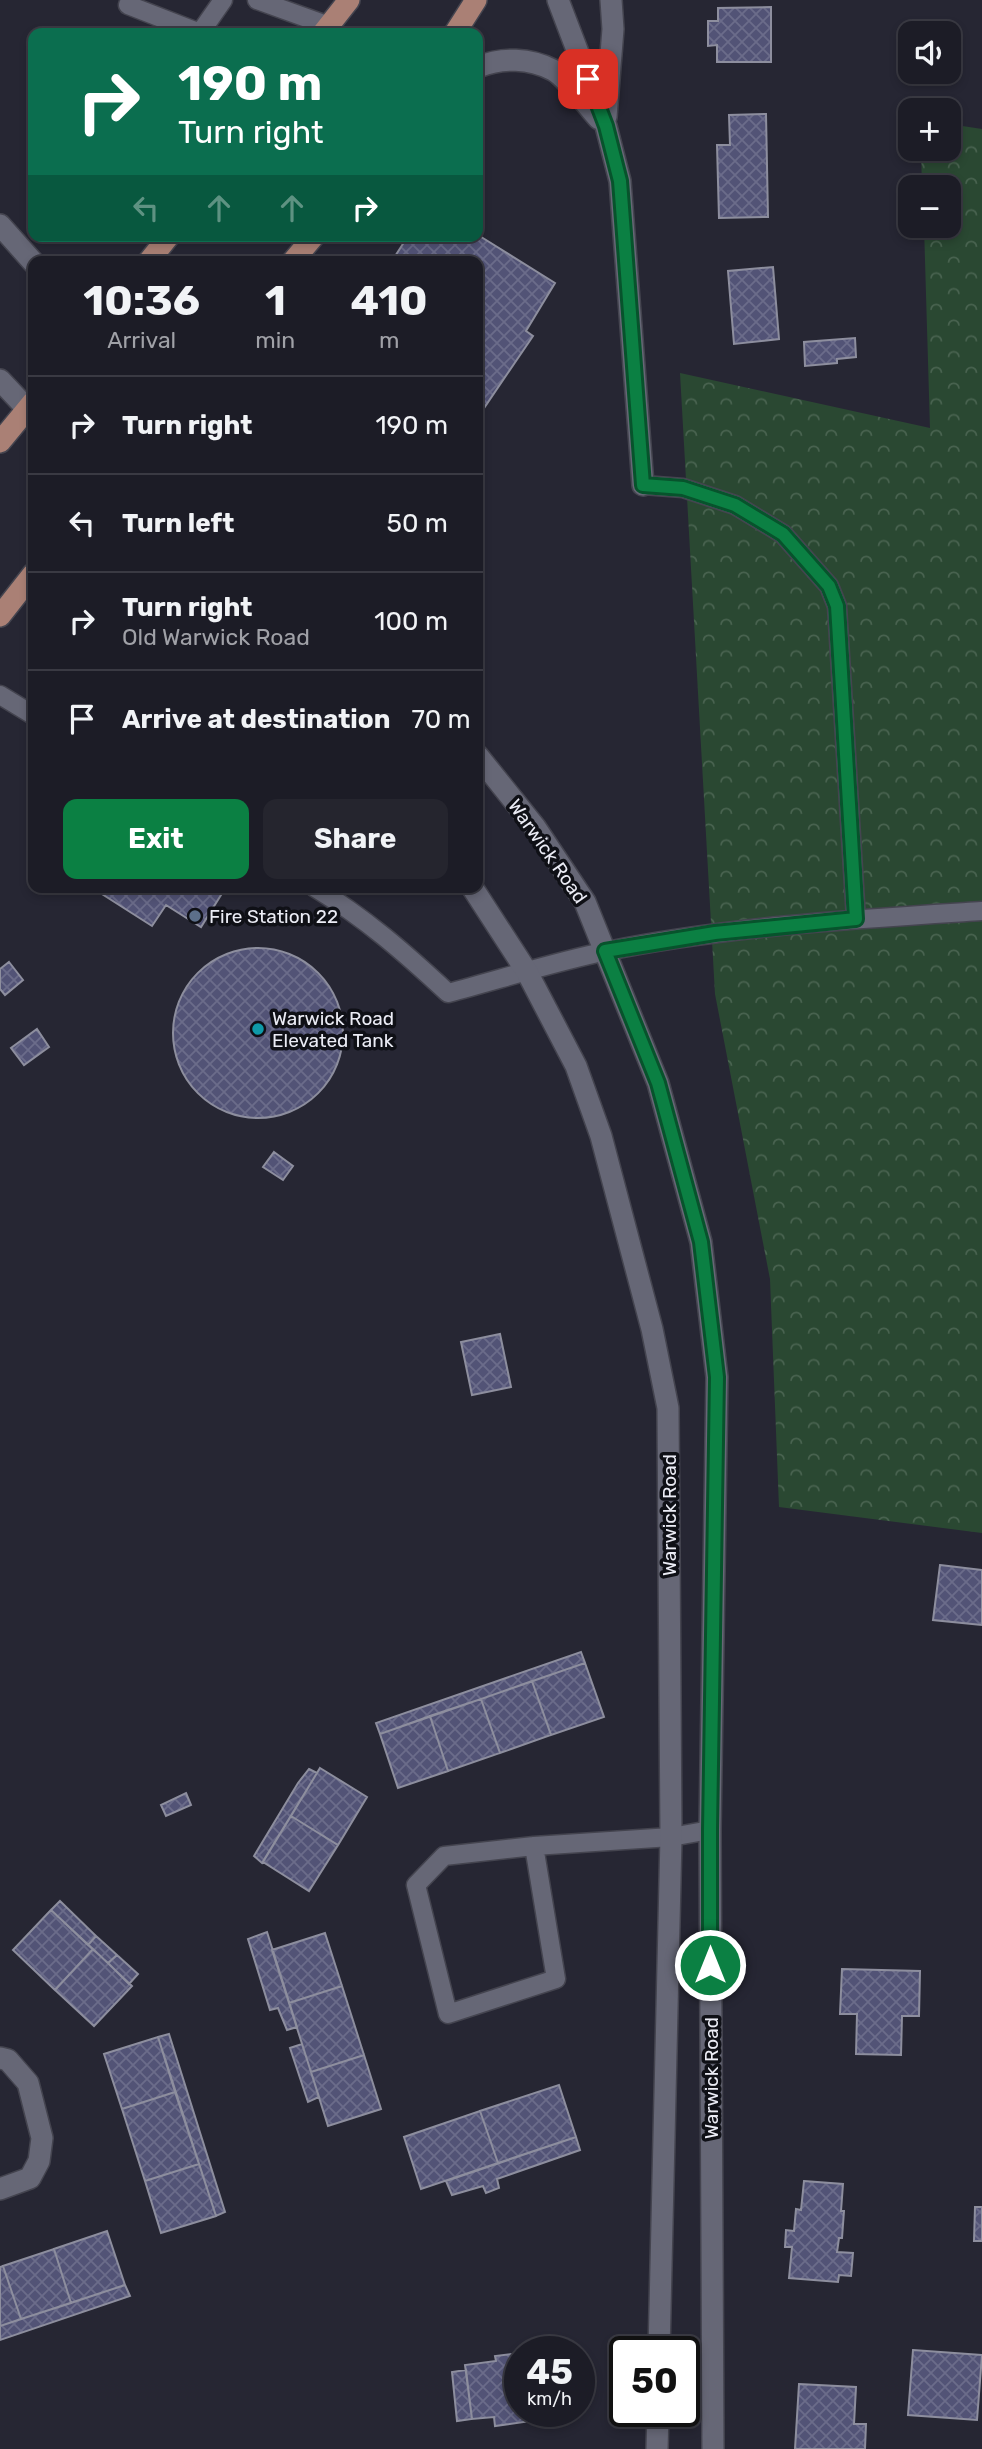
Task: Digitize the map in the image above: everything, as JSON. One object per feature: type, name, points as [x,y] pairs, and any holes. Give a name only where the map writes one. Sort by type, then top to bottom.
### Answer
[{"type":"main road","points":[[328,28],[349,0]]},
{"type":"main road","points":[[458,28],[476,0]]},
{"type":"main road","points":[[558,0],[606,126],[620,181],[643,485]]},
{"type":"main road","points":[[606,126],[613,29],[611,0]]},
{"type":"main road","points":[[483,65],[518,60],[529,61],[555,71],[606,126]]},
{"type":"main road","points":[[0,225],[28,256]]},
{"type":"main road","points":[[153,256],[164,242]]},
{"type":"main road","points":[[297,256],[309,242]]},
{"type":"main road","points":[[0,380],[28,405]]},
{"type":"main road","points":[[0,442],[28,411]]},
{"type":"main road","points":[[0,615],[28,580]]},
{"type":"main road","name":"Warwick Road","points":[[483,761],[535,827],[586,902],[658,1083],[701,1242],[717,1377],[710,1830],[713,2449]]},
{"type":"main road","name":"Warwick Road","points":[[476,893],[527,972],[576,1066],[601,1136],[652,1329],[668,1409],[671,1837],[659,2336]]},
{"type":"main road","points":[[0,2059],[8,2060],[28,2083],[42,2138],[39,2161],[30,2178],[0,2189]]},
{"type":"main road","points":[[657,2449],[658,2427]]},
{"type":"lane","points":[[203,28],[223,0]]},
{"type":"lane","points":[[257,0],[321,28]]},
{"type":"lane","points":[[128,5],[187,28]]},
{"type":"lane","points":[[643,485],[683,488],[735,505],[783,534],[829,586],[837,606],[856,919]]},
{"type":"lane","points":[[0,695],[28,712]]},
{"type":"lane","points":[[324,893],[354,911],[401,949],[448,993],[605,951],[715,933],[856,919],[982,911]]},
{"type":"lane","points":[[534,1846],[556,1979],[448,2014],[416,1885],[444,1856],[534,1846],[671,1837],[710,1830]]},
{"type":"green space","points":[[961,126],[982,129],[982,1533],[779,1507],[770,1279],[715,994],[680,373],[930,428],[924,238],[961,238],[961,175],[922,175],[921,161],[961,161]]},
{"type":"building","points":[[771,7],[771,62],[717,62],[717,45],[708,46],[708,21],[718,21],[718,8]]},
{"type":"building","points":[[766,114],[768,217],[719,218],[717,145],[730,145],[729,115]]},
{"type":"building","points":[[483,238],[555,283],[526,331],[533,336],[483,410],[483,256],[395,256],[404,242],[483,242]]},
{"type":"building","points":[[773,267],[779,339],[734,344],[728,271]]},
{"type":"building","points":[[855,338],[856,357],[837,359],[837,363],[805,366],[804,342]]},
{"type":"building","name":"Fire Station 22","points":[[100,893],[222,893],[201,927],[166,905],[152,926]]},
{"type":"building","name":"Warwick Road Elevated Tank","points":[[258,948],[291,954],[318,973],[337,1000],[343,1033],[337,1066],[318,1093],[291,1112],[258,1118],[225,1112],[198,1093],[179,1066],[173,1033],[179,1000],[198,973],[225,954]]},
{"type":"building","points":[[9,962],[23,980],[5,995],[0,989],[0,969]]},
{"type":"building","points":[[37,1029],[49,1047],[24,1065],[11,1048]]},
{"type":"building","points":[[274,1152],[293,1166],[283,1180],[263,1167]]},
{"type":"building","points":[[500,1334],[511,1387],[472,1395],[461,1342]]},
{"type":"building","points":[[940,1565],[982,1570],[982,1625],[933,1620]]},
{"type":"building","points":[[581,1652],[585,1663],[380,1734],[376,1723]]},
{"type":"building","points":[[585,1663],[604,1717],[551,1735],[532,1681]]},
{"type":"building","points":[[532,1681],[551,1735],[500,1753],[481,1699]]},
{"type":"building","points":[[481,1699],[500,1753],[448,1771],[430,1716]]},
{"type":"building","points":[[430,1716],[448,1771],[398,1788],[380,1734]]},
{"type":"building","points":[[320,1768],[367,1797],[338,1845],[291,1816]]},
{"type":"building","points":[[309,1769],[317,1773],[262,1863],[254,1856]]},
{"type":"building","points":[[186,1793],[191,1805],[166,1816],[161,1805]]},
{"type":"building","points":[[291,1816],[338,1845],[309,1891],[263,1862]]},
{"type":"building","points":[[60,1901],[96,1936],[88,1945],[51,1910]]},
{"type":"building","points":[[51,1910],[93,1949],[55,1990],[13,1950]]},
{"type":"building","points":[[267,1932],[297,2027],[287,2030],[278,2008],[270,2010],[248,1939]]},
{"type":"building","points":[[325,1933],[342,1986],[289,2003],[272,1950]]},
{"type":"building","points":[[96,1936],[117,1955],[108,1963],[88,1945]]},
{"type":"building","points":[[93,1949],[132,1986],[94,2026],[55,1990]]},
{"type":"building","points":[[117,1955],[138,1974],[129,1984],[108,1963]]},
{"type":"building","points":[[842,1969],[920,1971],[919,2016],[902,2016],[901,2055],[856,2054],[857,2014],[840,2014]]},
{"type":"building","points":[[342,1986],[364,2055],[311,2072],[289,2003]]},
{"type":"building","points":[[169,2034],[225,2212],[216,2216],[158,2037]]},
{"type":"building","points":[[158,2037],[175,2092],[122,2109],[104,2054]]},
{"type":"building","points":[[302,2044],[319,2097],[308,2102],[290,2048]]},
{"type":"building","points":[[364,2055],[381,2109],[328,2126],[311,2072]]},
{"type":"building","points":[[559,2085],[576,2137],[498,2163],[480,2111]]},
{"type":"building","points":[[175,2092],[199,2164],[145,2181],[122,2109]]},
{"type":"building","points":[[480,2111],[498,2163],[421,2189],[404,2137]]},
{"type":"building","points":[[576,2137],[580,2150],[497,2179],[499,2188],[486,2193],[483,2186],[452,2195],[446,2181]]},
{"type":"building","points":[[199,2164],[216,2216],[161,2233],[145,2181]]},
{"type":"building","points":[[804,2181],[843,2184],[842,2238],[839,2238],[837,2252],[853,2253],[851,2276],[839,2275],[838,2282],[789,2278],[792,2247],[785,2247],[786,2230],[794,2231],[796,2209],[801,2210]]},
{"type":"building","points":[[975,2207],[982,2207],[982,2241],[974,2241]]},
{"type":"building","points":[[107,2231],[125,2285],[71,2303],[54,2249]]},
{"type":"building","points":[[54,2249],[71,2303],[21,2319],[3,2266]]},
{"type":"building","points":[[3,2266],[21,2319],[0,2326],[0,2267]]},
{"type":"building","points":[[125,2285],[130,2296],[0,2340],[0,2326]]},
{"type":"building","points":[[913,2350],[982,2355],[977,2420],[908,2415]]},
{"type":"building","points":[[504,2355],[504,2425],[495,2426],[494,2417],[472,2419],[465,2365],[496,2361],[495,2356]]},
{"type":"building","points":[[466,2370],[472,2419],[457,2421],[452,2372]]},
{"type":"building","points":[[799,2384],[856,2387],[854,2424],[866,2424],[865,2449],[795,2449]]},
{"type":"place","name":"Fire Station 22","points":[[195,916]]},
{"type":"place","name":"Warwick Road Elevated Tank","points":[[258,1029]]},
{"type":"route","points":[[588,79],[606,126],[620,181],[643,485],[683,488],[735,505],[783,534],[829,586],[837,606],[856,919],[715,933],[605,951],[658,1083],[701,1242],[717,1377],[710,1965]]}]
